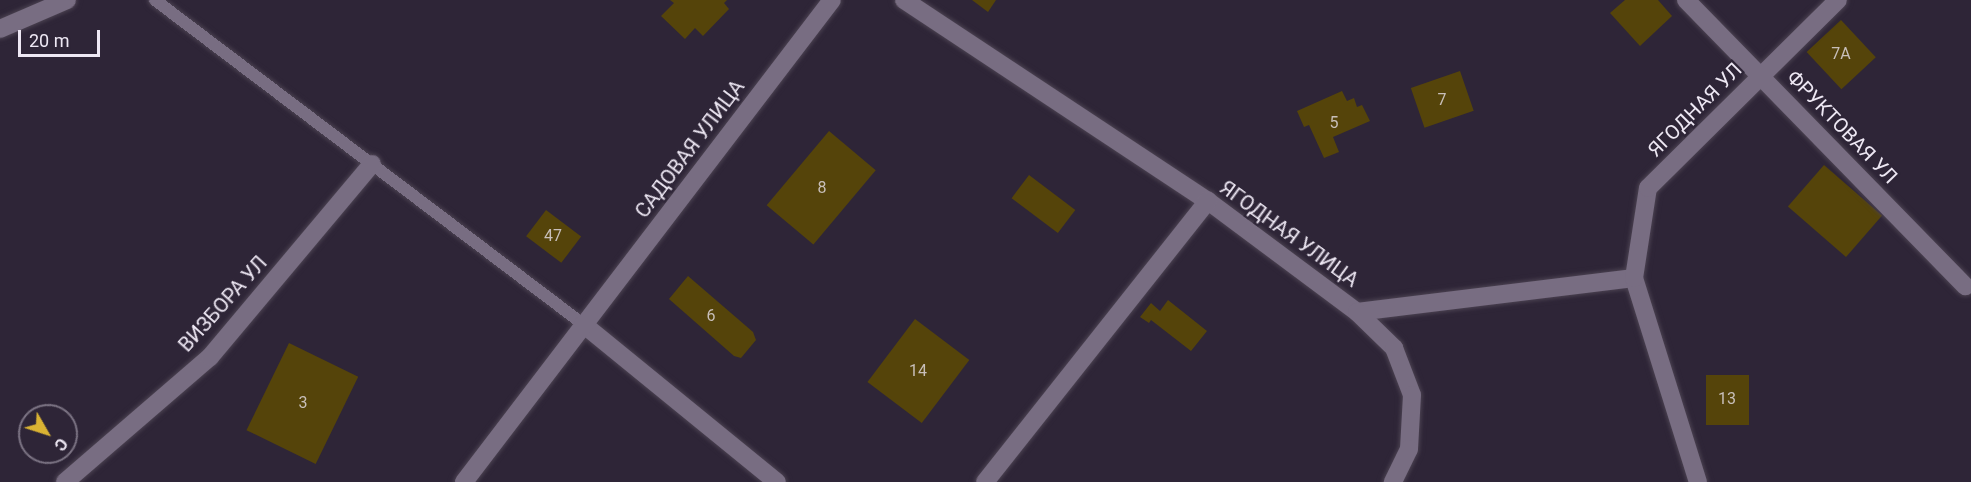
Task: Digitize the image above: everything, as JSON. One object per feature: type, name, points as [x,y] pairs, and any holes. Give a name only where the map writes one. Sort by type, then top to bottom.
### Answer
[{"type":"street","points":[[0,29],[67,0]]},
{"type":"street","name":"САДОВАЯ УЛИЦА","points":[[464,482],[832,0]]},
{"type":"street","name":"ЯГОДНАЯ УЛИЦА","points":[[903,0],[1208,201],[1357,312],[1634,278]]},
{"type":"street","name":"ФРУКТОВАЯ УЛ","points":[[1686,0],[1965,286]]},
{"type":"street","name":"ЯГОДНАЯ УЛ","points":[[1634,278],[1648,188],[1838,0]]},
{"type":"street","name":"ВИЗБОРА УЛ","points":[[65,482],[210,357],[372,164]]},
{"type":"street","points":[[985,482],[1208,201]]},
{"type":"street","points":[[1634,278],[1698,482]]},
{"type":"street","points":[[1357,312],[1394,348],[1412,395],[1409,449],[1393,482]]},
{"type":"street","points":[[583,324],[777,482]]},
{"type":"lane","points":[[155,0],[583,324]]},
{"type":"building","points":[[670,0],[727,0],[724,3],[729,9],[703,36],[695,28],[685,39],[661,16],[674,3]]},
{"type":"building","points":[[972,0],[996,0],[988,12]]},
{"type":"building","points":[[1625,0],[1658,0],[1672,16],[1640,46],[1610,13]]},
{"type":"building","points":[[1841,20],[1876,57],[1841,89],[1807,52]]},
{"type":"building","points":[[1460,71],[1474,111],[1425,128],[1411,88]]},
{"type":"building","points":[[1342,91],[1347,101],[1354,98],[1357,107],[1362,105],[1370,121],[1333,137],[1339,152],[1324,158],[1309,125],[1304,127],[1297,111]]},
{"type":"building","points":[[829,131],[876,170],[813,245],[767,205]]},
{"type":"building","points":[[1824,165],[1882,216],[1846,257],[1788,207]]},
{"type":"building","points":[[1029,175],[1075,210],[1058,233],[1012,198]]},
{"type":"building","points":[[546,210],[581,236],[561,263],[526,236]]},
{"type":"building","points":[[688,276],[753,332],[756,340],[741,358],[734,356],[669,299]]},
{"type":"building","points":[[1168,300],[1207,331],[1191,351],[1151,320],[1149,323],[1140,317],[1151,303],[1160,311]]},
{"type":"building","points":[[915,319],[969,360],[922,423],[867,382]]},
{"type":"building","points":[[289,343],[358,377],[316,464],[246,430]]},
{"type":"building","points":[[1706,375],[1749,375],[1749,425],[1706,425]]}]
